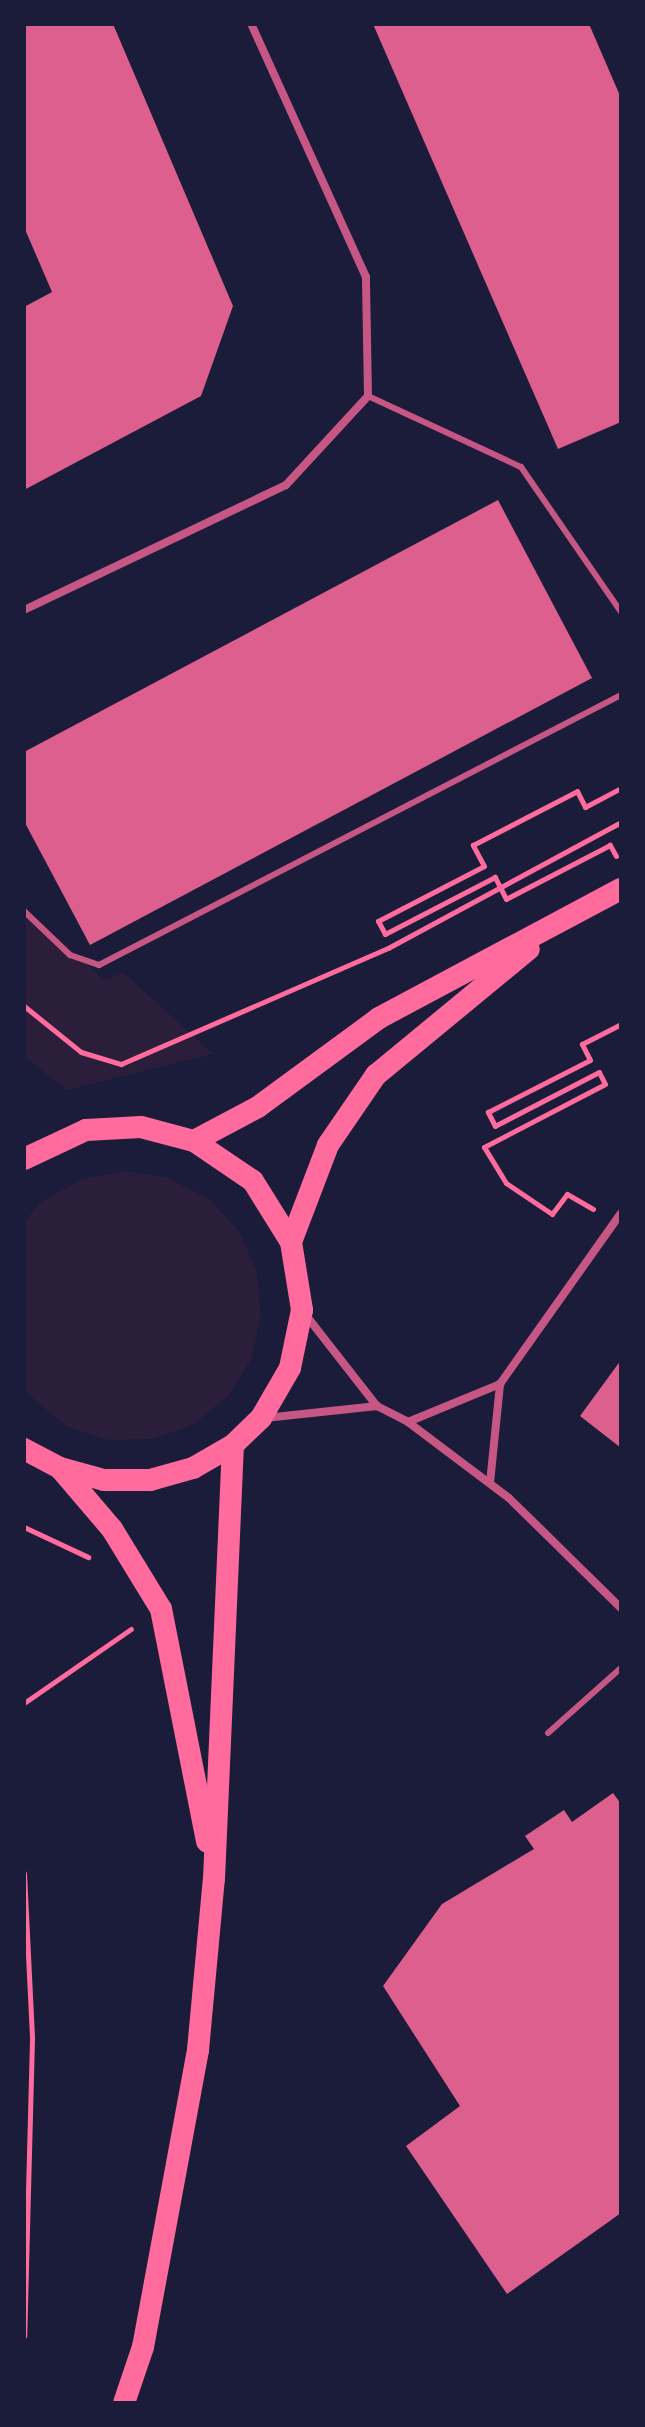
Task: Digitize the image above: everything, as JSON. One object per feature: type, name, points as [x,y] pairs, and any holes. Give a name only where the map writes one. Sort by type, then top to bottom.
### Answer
[{"type":"highway","points":[[194,1141],[258,1107],[379,1018],[621,889]]},
{"type":"highway","points":[[291,1242],[328,1145],[376,1075],[567,918]]},
{"type":"highway","points":[[24,1159],[86,1130],[141,1127],[194,1141],[253,1181],[291,1242],[302,1310],[290,1368],[261,1418],[233,1445],[193,1468],[150,1480],[104,1480],[60,1468],[24,1449]]},
{"type":"highway","points":[[124,2403],[143,2347],[198,2050],[214,1879],[233,1445]]},
{"type":"highway","points":[[60,1468],[112,1529],[161,1609],[214,1879]]},
{"type":"street","points":[[24,610],[286,485],[368,396],[366,277],[251,24]]},
{"type":"street","points":[[490,1483],[500,1384],[621,1213]]},
{"type":"street","points":[[302,1310],[377,1406],[408,1422],[490,1483],[621,1608]]},
{"type":"street","points":[[408,1422],[500,1384]]},
{"type":"street","points":[[261,1418],[377,1406]]},
{"type":"lane","points":[[368,396],[521,467],[621,612]]},
{"type":"lane","points":[[24,911],[70,955],[99,965],[621,695]]},
{"type":"lane","points":[[548,1733],[621,1668]]},
{"type":"path","points":[[621,788],[585,807],[577,791],[473,845],[484,866],[378,921],[385,934],[495,877],[506,899],[610,845],[621,866]]},
{"type":"path","points":[[24,1006],[81,1052],[121,1064],[388,948],[621,822]]},
{"type":"path","points":[[567,1194],[552,1214],[506,1183],[484,1147],[605,1084],[599,1072],[495,1126],[488,1112],[590,1060],[582,1044],[621,1024]]},
{"type":"path","points":[[24,1703],[161,1609]]},
{"type":"path","points":[[24,1873],[32,2039],[24,2336]]},
{"type":"shaded area","points":[[24,907],[103,979],[124,973],[213,1054],[67,1090],[24,1056]]},
{"type":"shaded area","points":[[124,1171],[167,1178],[208,1198],[238,1230],[257,1271],[261,1315],[252,1358],[228,1396],[194,1424],[153,1439],[109,1440],[67,1427],[24,1391],[24,1222],[41,1202],[80,1180]]},
{"type":"building","points":[[24,24],[113,24],[233,306],[201,396],[24,490],[24,307],[52,292],[24,227]]},
{"type":"building","points":[[373,24],[589,24],[621,98],[621,422],[558,449]]},
{"type":"building","points":[[498,500],[592,678],[90,945],[24,821],[24,752]]},
{"type":"building","points":[[621,1360],[621,1448],[580,1416]]},
{"type":"building","points":[[613,1793],[621,1804],[621,2213],[507,2294],[406,2146],[460,2106],[383,1986],[442,1904],[534,1849],[525,1836],[564,1810],[572,1822]]}]
